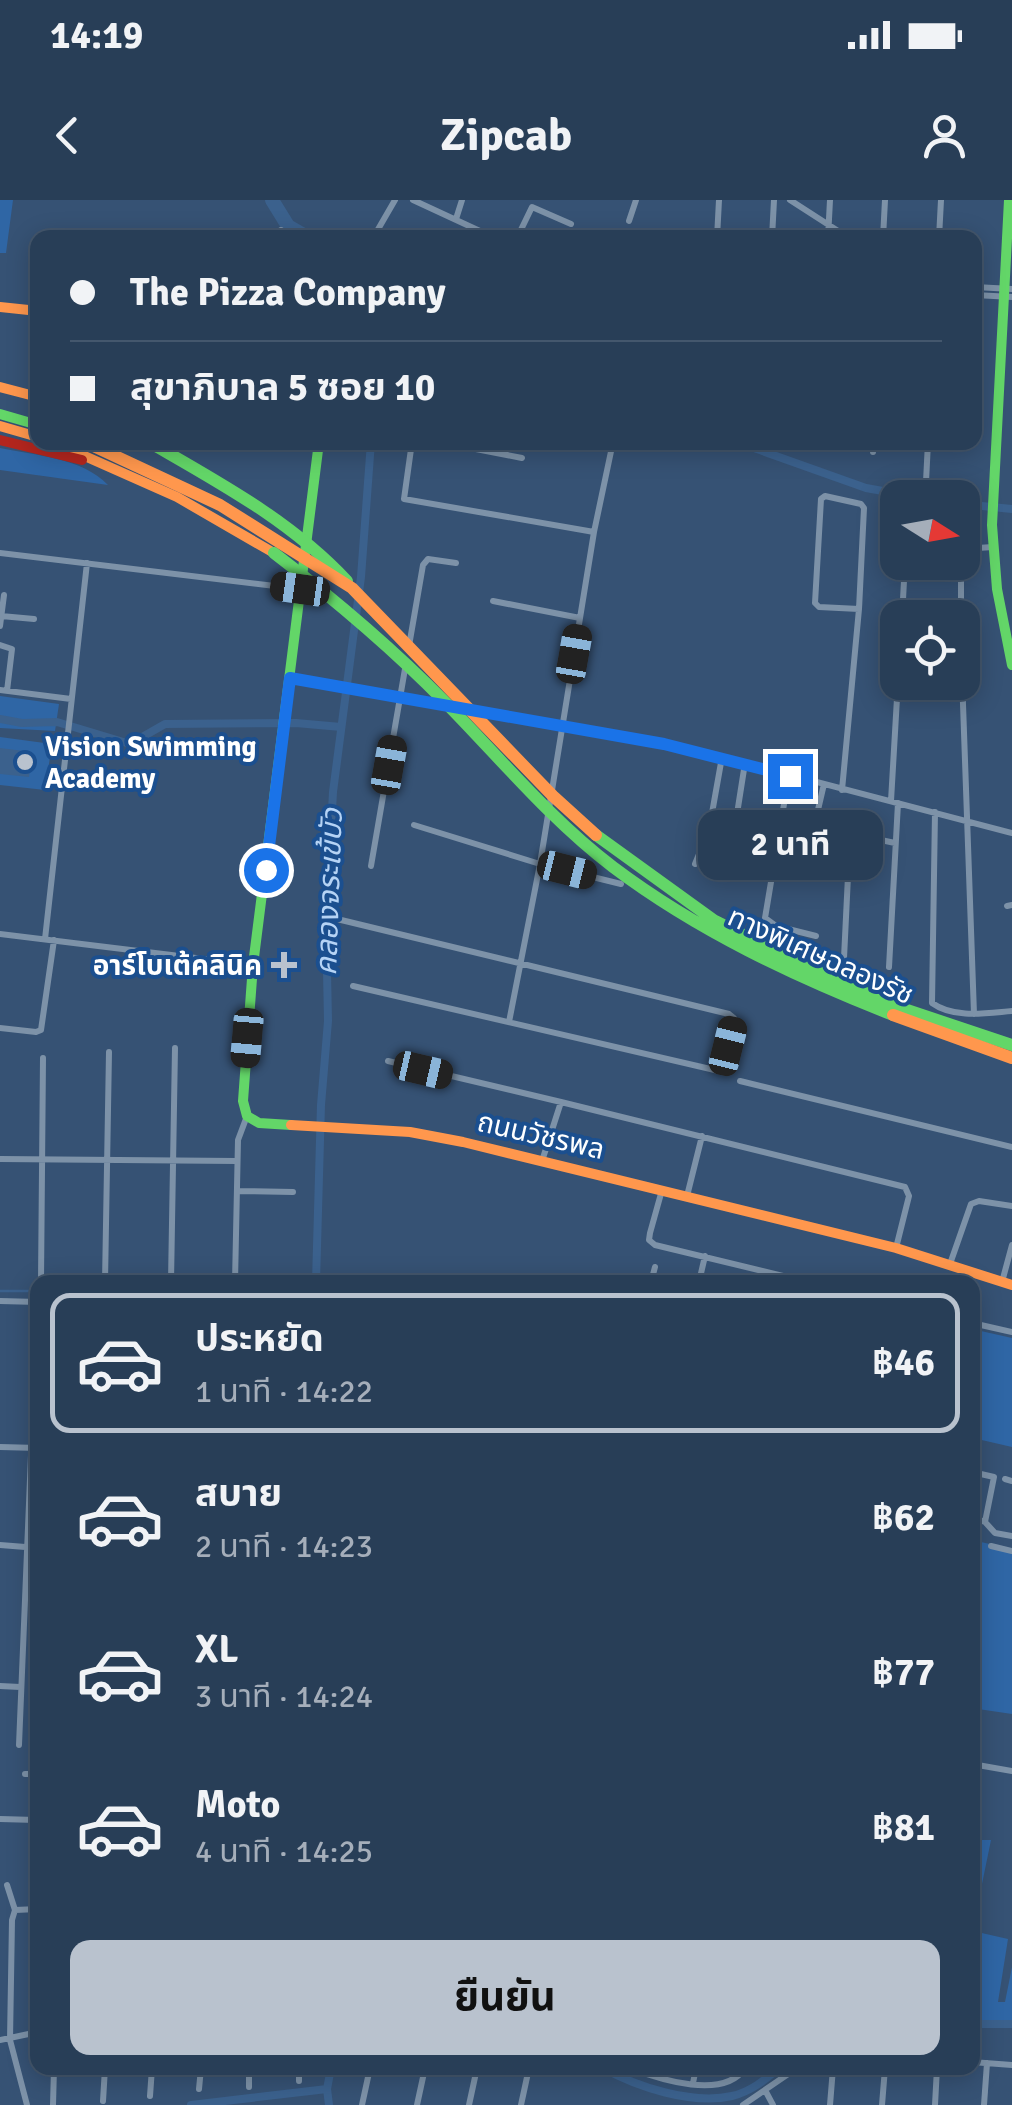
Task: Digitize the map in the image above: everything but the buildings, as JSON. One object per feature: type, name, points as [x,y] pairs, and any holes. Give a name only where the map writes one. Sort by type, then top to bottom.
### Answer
[{"type":"main road","points":[[1009,200],[1008,292],[992,525],[1012,665]]},
{"type":"main road","points":[[0,307],[30,310]]},
{"type":"main road","points":[[0,387],[30,395]]},
{"type":"main road","points":[[0,414],[30,423]]},
{"type":"main road","points":[[0,426],[30,435]]},
{"type":"main road","points":[[0,440],[30,447]]},
{"type":"main road","points":[[44,450],[109,465]]},
{"type":"main road","name":"ทางพิเศษฉลองรัช","points":[[73,450],[216,518],[274,553],[348,608],[585,844],[709,932],[777,967],[901,1021],[1012,1058]]},
{"type":"main road","name":"ทางพิเศษฉลองรัช","points":[[103,450],[220,506],[352,588],[553,796],[604,842],[714,921],[836,981],[906,1010],[1012,1045]]},
{"type":"main road","points":[[163,450],[275,520],[331,562],[352,588]]},
{"type":"main road","points":[[247,1116],[243,1101],[253,965],[318,450]]},
{"type":"main road","name":"ถนนวัชรพล","points":[[247,1116],[260,1123],[410,1132],[542,1161],[896,1248],[1007,1284]]},
{"type":"street","points":[[378,230],[396,200]]},
{"type":"street","points":[[412,200],[472,230]]},
{"type":"street","points":[[456,219],[462,200]]},
{"type":"street","points":[[629,221],[636,200]]},
{"type":"street","points":[[717,230],[719,200]]},
{"type":"street","points":[[772,230],[774,200]]},
{"type":"street","points":[[790,200],[838,230]]},
{"type":"street","points":[[829,230],[830,200]]},
{"type":"street","points":[[883,230],[885,200]]},
{"type":"street","points":[[939,230],[941,200]]},
{"type":"street","points":[[521,230],[532,207],[571,224]]},
{"type":"street","points":[[982,287],[1008,292]]},
{"type":"street","points":[[982,294],[1008,292]]},
{"type":"street","points":[[411,450],[404,499],[594,532]]},
{"type":"street","points":[[481,450],[522,458]]},
{"type":"street","points":[[510,1022],[611,450]]},
{"type":"street","points":[[926,480],[928,450]]},
{"type":"street","points":[[842,790],[859,609],[864,506],[825,496],[821,499],[815,603],[819,607],[859,609]]},
{"type":"street","points":[[980,548],[993,547]]},
{"type":"street","points":[[0,552],[300,589]]},
{"type":"street","points":[[370,866],[423,565],[435,558],[456,563]]},
{"type":"street","points":[[0,1028],[41,1030],[67,730],[87,563]]},
{"type":"street","points":[[0,626],[4,596]]},
{"type":"street","points":[[493,602],[580,618]]},
{"type":"street","points":[[1,616],[34,619]]},
{"type":"street","points":[[0,645],[12,650],[3,690],[71,699]]},
{"type":"street","points":[[290,678],[722,758],[1012,833]]},
{"type":"street","points":[[889,967],[897,700]]},
{"type":"street","points":[[963,700],[974,1014]]},
{"type":"street","points":[[695,864],[708,830],[722,758]]},
{"type":"street","points":[[734,833],[745,764]]},
{"type":"street","points":[[814,827],[824,784]]},
{"type":"street","points":[[788,786],[765,918],[776,926],[816,936]]},
{"type":"street","points":[[935,812],[932,1003],[938,1008],[974,1014],[1012,1011]]},
{"type":"street","points":[[782,819],[895,843]]},
{"type":"street","points":[[414,826],[621,884]]},
{"type":"street","points":[[844,958],[850,835]]},
{"type":"street","points":[[337,919],[522,962],[734,1018],[723,1068],[719,1071],[353,986]]},
{"type":"street","points":[[0,934],[253,965]]},
{"type":"street","points":[[172,1275],[175,1048]]},
{"type":"street","points":[[105,1275],[110,1052]]},
{"type":"street","points":[[41,1275],[43,1058]]},
{"type":"street","points":[[388,1061],[904,1187],[909,1196],[896,1248]]},
{"type":"street","points":[[740,1081],[1012,1147]]},
{"type":"street","points":[[542,1161],[561,1102]]},
{"type":"street","points":[[235,1275],[238,1140],[247,1116]]},
{"type":"street","points":[[687,1196],[702,1136]]},
{"type":"street","points":[[0,1158],[237,1161]]},
{"type":"street","points":[[662,1190],[649,1240],[655,1245],[773,1275]]},
{"type":"street","points":[[237,1191],[293,1192]]},
{"type":"street","points":[[950,1264],[971,1204],[979,1201],[1012,1206]]},
{"type":"street","points":[[1007,1284],[1012,1245]]},
{"type":"street","points":[[701,1275],[705,1256]]},
{"type":"street","points":[[652,1275],[654,1267]]},
{"type":"street","points":[[0,1302],[30,1302]]},
{"type":"street","points":[[980,1326],[1012,1332]]},
{"type":"street","points":[[0,1448],[30,1448]]},
{"type":"street","points":[[980,1474],[994,1477],[984,1522]]},
{"type":"street","points":[[19,1746],[30,1478]]},
{"type":"street","points":[[980,1520],[995,1533],[1012,1536]]},
{"type":"street","points":[[0,1545],[30,1547]]},
{"type":"street","points":[[991,1546],[1012,1551]]},
{"type":"street","points":[[0,1686],[20,1688]]},
{"type":"street","points":[[980,1765],[1012,1771]]},
{"type":"street","points":[[25,1774],[30,1774]]},
{"type":"street","points":[[0,1819],[30,1820]]},
{"type":"street","points":[[7,1885],[15,1910],[10,2040],[27,2105]]},
{"type":"street","points":[[15,1910],[30,1909]]},
{"type":"street","points":[[0,2040],[30,2032]]},
{"type":"street","points":[[980,2062],[1012,2064]]},
{"type":"street","points":[[984,2105],[988,2063]]},
{"type":"street","points":[[53,2105],[54,2075]]},
{"type":"street","points":[[103,2102],[104,2075]]},
{"type":"street","points":[[150,2096],[152,2075]]},
{"type":"street","points":[[200,2089],[201,2075]]},
{"type":"street","points":[[248,2087],[249,2075]]},
{"type":"street","points":[[299,2075],[299,2081]]},
{"type":"street","points":[[362,2105],[368,2075]]},
{"type":"street","points":[[417,2105],[423,2075]]},
{"type":"street","points":[[468,2105],[475,2075]]},
{"type":"street","points":[[520,2105],[527,2075]]},
{"type":"street","points":[[660,2075],[720,2086],[739,2075]]},
{"type":"street","points":[[692,2083],[694,2075]]},
{"type":"street","points":[[743,2105],[787,2075]]},
{"type":"street","points":[[830,2105],[832,2075]]},
{"type":"street","points":[[882,2105],[884,2075]]},
{"type":"street","points":[[934,2105],[936,2075]]},
{"type":"street","points":[[766,2090],[774,2105]]},
{"type":"shaded area","points":[[0,200],[13,200],[6,253],[0,253]]},
{"type":"shaded area","points":[[0,448],[72,463],[108,485],[0,470]]},
{"type":"shaded area","points":[[0,696],[59,704],[55,731],[0,728]]},
{"type":"shaded area","name":"Vision Swimming Academy","points":[[0,737],[52,744],[45,790],[0,785]]},
{"type":"shaded area","points":[[0,748],[32,752],[29,777],[0,774]]},
{"type":"shaded area","points":[[980,1331],[1012,1338],[1012,1447],[980,1440]]},
{"type":"shaded area","points":[[980,1542],[1012,1549],[1012,1714],[980,1709]]},
{"type":"shaded area","points":[[980,1840],[991,1840],[980,1894]]},
{"type":"shaded area","points":[[980,1933],[1008,1939],[998,2002],[1005,2002],[1012,1967],[1012,2021],[980,2020]]},
{"type":"waterway","points":[[272,200],[288,226],[295,230]]},
{"type":"waterway","name":"คลองจระเข้บัว","points":[[316,1275],[333,792],[361,577],[370,450]]},
{"type":"waterway","points":[[759,450],[880,490]]},
{"type":"waterway","points":[[980,506],[1012,509]]},
{"type":"waterway","points":[[0,719],[57,722],[130,744],[165,724],[296,723],[341,727]]},
{"type":"waterway","points":[[0,1291],[30,1291]]},
{"type":"waterway","points":[[980,2024],[1012,2024]]},
{"type":"waterway","name":"คลองจระเข้บัว","points":[[191,2105],[327,2089],[330,2075]]},
{"type":"waterway","points":[[618,2075],[665,2092],[700,2098],[745,2092],[770,2075]]},
{"type":"waterway","points":[[327,2089],[329,2105]]},
{"type":"traffic: fast","points":[[1009,200],[992,525],[997,589],[1012,665]]},
{"type":"traffic: fast","points":[[0,414],[30,423]]},
{"type":"traffic: fast","points":[[163,450],[278,521],[347,581]]},
{"type":"traffic: fast","points":[[291,1125],[259,1123],[247,1116],[243,1101],[253,965],[318,450]]},
{"type":"traffic: fast","points":[[274,553],[404,662],[547,808],[613,867],[713,932],[893,1015]]},
{"type":"traffic: fast","points":[[596,835],[715,921],[837,981],[907,1010],[1012,1045]]},
{"type":"traffic: slow","points":[[0,307],[30,310]]},
{"type":"traffic: slow","points":[[0,387],[30,395]]},
{"type":"traffic: slow","points":[[0,426],[30,435]]},
{"type":"traffic: slow","points":[[71,450],[177,497],[274,553]]},
{"type":"traffic: slow","points":[[102,450],[220,505],[352,588],[553,796],[596,835]]},
{"type":"traffic: slow","points":[[893,1015],[1012,1058]]},
{"type":"traffic: slow","points":[[291,1125],[410,1132],[463,1142],[896,1248],[1012,1285]]},
{"type":"traffic: jam","points":[[0,440],[30,447]]},
{"type":"traffic: jam","points":[[41,450],[82,460]]},
{"type":"place","name":"Vision Swimming Academy","points":[[25,762]]},
{"type":"place","name":"อาร์โบเต้คลินิค","points":[[284,965]]},
{"type":"route","points":[[266,870],[290,678],[664,744],[790,776]]}]
